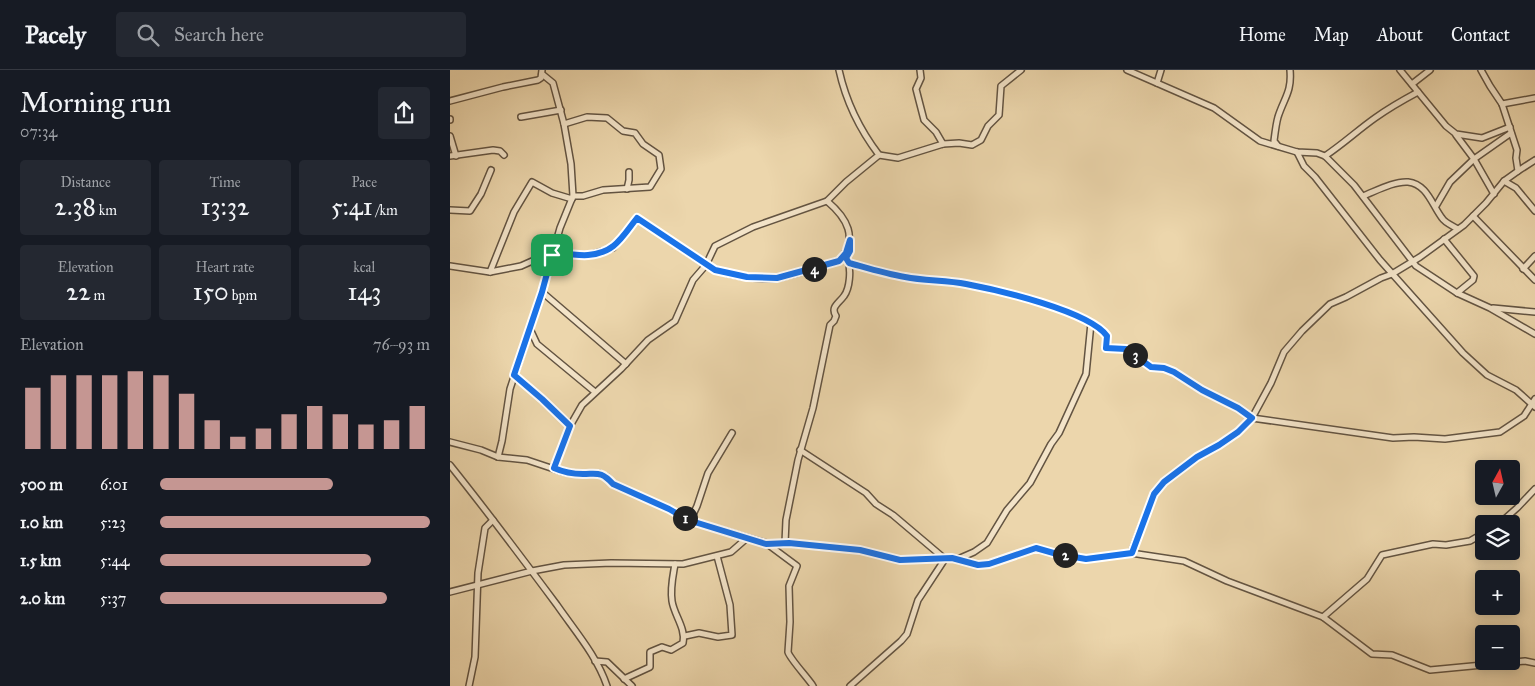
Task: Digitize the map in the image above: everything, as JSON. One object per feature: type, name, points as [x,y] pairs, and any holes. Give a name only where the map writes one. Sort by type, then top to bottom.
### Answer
[{"type":"street","points":[[839,70],[843,90],[852,106],[856,121],[880,156]]},
{"type":"street","points":[[920,70],[921,78],[916,89],[924,120],[936,132],[943,144]]},
{"type":"street","points":[[554,468],[570,426],[582,405],[626,364],[648,340],[675,321],[692,280],[706,265],[715,246],[753,227],[827,201],[846,182],[880,156],[898,158],[943,144],[959,143],[972,145],[981,140],[988,126],[999,115],[1002,86],[1021,70]]},
{"type":"street","points":[[1127,70],[1214,108],[1260,141],[1297,152],[1317,153],[1325,156],[1363,196],[1416,266],[1457,293],[1490,308],[1535,334]]},
{"type":"street","points":[[1157,83],[1161,70]]},
{"type":"street","points":[[1278,146],[1274,141],[1278,116],[1289,92],[1290,70]]},
{"type":"street","points":[[1400,70],[1446,126],[1456,134],[1474,159],[1494,194]]},
{"type":"street","points":[[1412,84],[1430,70]]},
{"type":"street","points":[[1481,70],[1502,104],[1517,150],[1518,171]]},
{"type":"street","points":[[450,100],[538,80],[541,78],[542,72]]},
{"type":"street","points":[[498,457],[510,389],[542,292],[560,228],[572,197],[572,164],[564,124],[553,83],[542,72]]},
{"type":"street","points":[[1325,156],[1345,143],[1396,103],[1418,92]]},
{"type":"street","points":[[1502,104],[1535,98]]},
{"type":"street","points":[[521,117],[560,110]]},
{"type":"street","points":[[490,272],[514,212],[532,182],[552,193],[572,197],[583,196],[603,190],[650,187],[661,169],[659,155],[644,144],[635,133],[624,131],[607,118],[587,117],[564,124]]},
{"type":"street","points":[[1456,134],[1482,138],[1510,130]]},
{"type":"street","points":[[1436,206],[1450,182],[1474,159],[1510,130]]},
{"type":"street","points":[[450,136],[453,156],[493,150],[500,151],[504,155]]},
{"type":"street","points":[[1297,152],[1304,166],[1315,177],[1392,274],[1463,353],[1487,375],[1516,390],[1533,406]]},
{"type":"street","points":[[1132,553],[1154,494],[1164,482],[1197,457],[1238,432],[1252,418],[1271,383],[1284,352],[1302,331],[1330,304],[1380,278],[1392,274],[1420,257],[1473,216],[1504,181],[1535,160]]},
{"type":"street","points":[[450,210],[470,211],[481,194],[491,170]]},
{"type":"street","points":[[627,189],[629,172]]},
{"type":"street","points":[[1504,181],[1516,188],[1535,211]]},
{"type":"street","points":[[1363,196],[1395,184],[1408,182],[1421,186],[1436,206],[1443,220],[1458,229]]},
{"type":"street","points":[[785,543],[786,520],[800,450],[813,408],[830,325],[836,316],[834,309],[844,297],[847,289],[849,263],[846,258],[850,251],[850,240],[847,224],[839,211],[827,201]]},
{"type":"street","points":[[1473,216],[1535,280]]},
{"type":"street","points":[[450,266],[490,272],[520,266],[552,255],[570,253],[589,255],[613,248],[637,218],[715,270],[747,277],[777,278],[839,261],[846,253],[850,240]]},
{"type":"street","points":[[1444,239],[1474,276],[1473,280],[1457,293]]},
{"type":"street","points":[[1523,269],[1535,256]]},
{"type":"street","points":[[849,263],[903,277],[997,290],[1058,309],[1091,323],[1102,330],[1107,336],[1106,348],[1126,349],[1151,367],[1164,368],[1174,372],[1202,390],[1238,408],[1252,418],[1393,438],[1445,439],[1500,432],[1524,416],[1533,406],[1535,398]]},
{"type":"street","points":[[542,292],[626,364]]},
{"type":"street","points":[[1490,308],[1535,312]]},
{"type":"street","points":[[958,559],[974,552],[987,543],[1007,510],[1030,483],[1059,433],[1086,374],[1091,323]]},
{"type":"street","points":[[530,329],[537,344],[595,392]]},
{"type":"street","points":[[514,375],[570,426]]},
{"type":"street","points":[[690,521],[698,506],[708,473],[732,433]]},
{"type":"street","points":[[450,442],[481,450],[498,457],[526,460],[563,472],[598,473],[607,477],[613,484],[669,509],[690,521],[766,544],[797,566],[789,586],[790,622],[788,652],[789,657],[796,662],[813,686]]},
{"type":"street","points":[[800,450],[866,493],[876,504],[945,559]]},
{"type":"street","points":[[450,465],[580,636],[607,686]]},
{"type":"street","points":[[1510,515],[1535,489]]},
{"type":"street","points":[[470,686],[475,657],[477,586],[485,528],[492,520]]},
{"type":"street","points":[[450,592],[532,571],[564,566],[611,563],[683,564],[731,552],[747,538]]},
{"type":"street","points":[[1323,617],[1367,579],[1382,555],[1433,544],[1446,545],[1470,541],[1475,538]]},
{"type":"street","points":[[766,544],[785,543],[860,550],[900,560],[927,558],[958,559],[978,565],[989,564],[1036,548],[1086,559],[1132,553],[1184,561],[1226,581],[1323,617],[1372,654],[1392,655],[1430,670],[1525,661],[1535,663]]},
{"type":"street","points":[[685,636],[699,633],[718,637],[732,635],[730,605],[717,556]]},
{"type":"street","points":[[850,686],[907,634],[918,600],[945,559]]},
{"type":"street","points":[[624,679],[650,667],[650,652],[662,647],[671,650],[683,643],[685,636],[672,602],[675,564]]},
{"type":"street","points":[[595,661],[607,662],[632,686]]},
{"type":"route","points":[[637,218],[715,270],[747,277],[777,278],[839,261],[846,253],[850,240],[850,251],[846,258],[849,263],[903,277],[997,290],[1058,309],[1091,323],[1102,330],[1107,336],[1106,348],[1126,349],[1151,367],[1164,368],[1174,372],[1202,390],[1238,408],[1252,418],[1238,432],[1197,457],[1164,482],[1154,494],[1132,553],[1086,559],[1036,548],[989,564],[978,565],[952,558],[900,560],[860,550],[789,543],[766,544],[688,520],[669,509],[613,484],[607,477],[598,473],[563,472],[554,468],[570,426],[514,375],[542,292],[552,255],[570,253],[589,255],[613,248],[637,218]]}]
